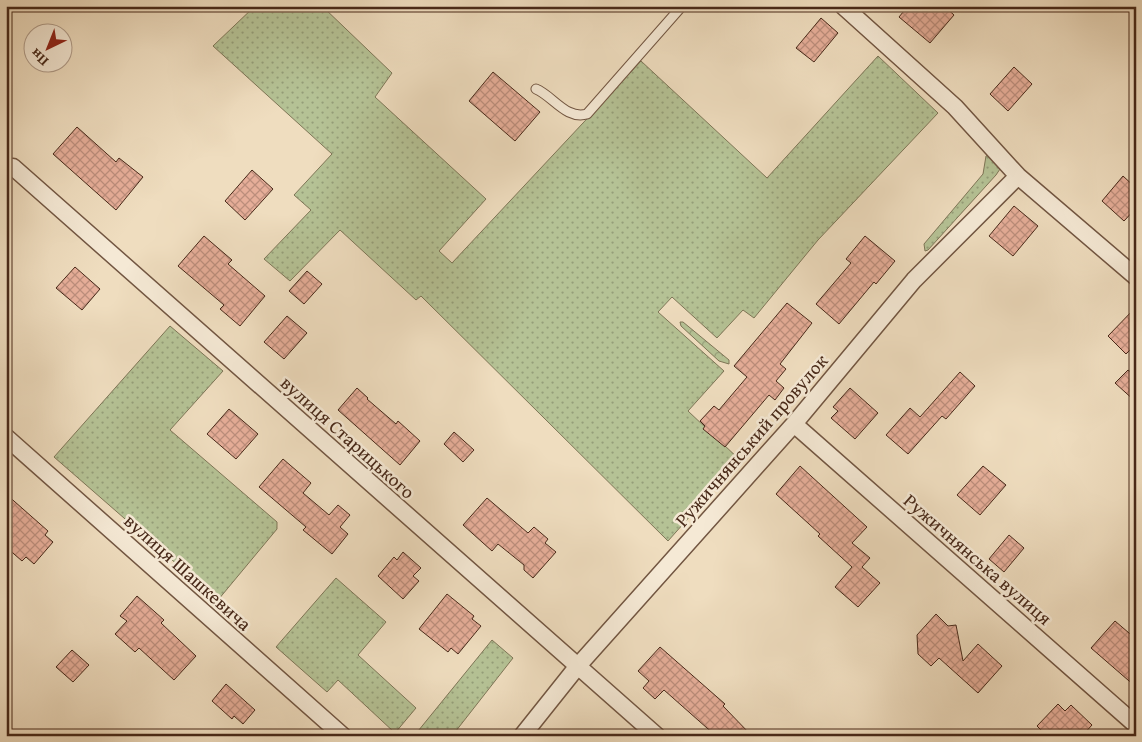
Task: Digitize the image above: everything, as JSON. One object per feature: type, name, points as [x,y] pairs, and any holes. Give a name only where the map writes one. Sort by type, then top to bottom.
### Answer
[{"type":"street","points":[[843,6],[955,107],[1018,176],[1136,277]]},
{"type":"street","name":"вулиця Старицького","points":[[13,167],[657,736]]},
{"type":"street","name":"Ружичнянський провулок","points":[[522,736],[577,667],[794,424],[914,280],[1018,176]]},
{"type":"street","name":"Ружичнянська вулиця","points":[[794,424],[1136,725]]},
{"type":"street","name":"вулиця Шашкевича","points":[[6,437],[343,736]]},
{"type":"lane","points":[[536,89],[569,112],[580,116],[586,114],[682,6]]},
{"type":"green space","points":[[255,6],[322,6],[392,73],[375,97],[486,199],[439,251],[452,263],[641,61],[767,178],[878,56],[938,113],[818,240],[754,318],[743,310],[717,338],[672,297],[658,312],[724,371],[688,411],[740,460],[668,541],[421,296],[416,300],[340,230],[290,281],[264,259],[311,210],[294,195],[332,154],[213,46]]},
{"type":"green space","points":[[991,154],[999,161],[1000,169],[996,175],[928,250],[925,251],[924,244],[983,174],[986,156]]},
{"type":"green space","points":[[680,322],[683,322],[729,360],[729,364],[719,361],[681,326]]},
{"type":"green space","points":[[170,326],[223,371],[170,430],[277,522],[277,529],[218,600],[54,457]]},
{"type":"green space","points":[[336,578],[386,622],[358,655],[416,708],[395,733],[338,680],[327,692],[276,647]]},
{"type":"green space","points":[[492,640],[513,658],[452,736],[414,736]]},
{"type":"building","points":[[908,6],[944,6],[954,15],[930,43],[899,17]]},
{"type":"building","points":[[821,18],[838,33],[814,62],[796,48]]},
{"type":"building","points":[[1014,67],[1032,84],[1008,111],[990,94]]},
{"type":"building","points":[[493,72],[540,112],[515,141],[469,101]]},
{"type":"building","points":[[77,127],[116,162],[119,158],[143,177],[116,210],[53,154]]},
{"type":"building","points":[[252,170],[273,189],[245,220],[225,201]]},
{"type":"building","points":[[1123,176],[1136,188],[1136,208],[1124,221],[1102,201]]},
{"type":"building","points":[[1014,206],[1038,226],[1013,256],[989,236]]},
{"type":"building","points":[[204,236],[232,260],[228,264],[265,296],[240,326],[220,309],[224,305],[178,266]]},
{"type":"building","points":[[865,236],[895,261],[876,284],[874,282],[839,324],[816,304],[851,263],[846,259]]},
{"type":"building","points":[[75,267],[100,289],[82,310],[56,288]]},
{"type":"building","points":[[307,271],[322,284],[304,304],[289,291]]},
{"type":"building","points":[[787,303],[812,323],[780,364],[786,369],[776,381],[784,388],[775,400],[769,395],[725,447],[703,429],[705,426],[700,421],[714,406],[719,410],[747,377],[734,366]]},
{"type":"building","points":[[1136,307],[1136,344],[1126,354],[1108,336]]},
{"type":"building","points":[[287,316],[307,333],[284,359],[264,342]]},
{"type":"building","points":[[1128,370],[1136,376],[1136,402],[1115,383]]},
{"type":"building","points":[[960,372],[975,386],[946,419],[942,416],[908,454],[886,435],[910,408],[920,417]]},
{"type":"building","points":[[357,388],[396,424],[398,421],[420,441],[400,465],[338,410]]},
{"type":"building","points":[[850,388],[878,413],[855,439],[831,418],[838,411],[833,407]]},
{"type":"building","points":[[229,409],[258,434],[236,459],[207,434]]},
{"type":"building","points":[[454,432],[474,450],[463,462],[444,444]]},
{"type":"building","points":[[283,459],[311,483],[303,493],[329,515],[338,505],[350,515],[340,527],[348,534],[332,554],[303,530],[306,527],[259,487]]},
{"type":"building","points":[[800,466],[867,527],[852,543],[870,558],[862,567],[880,583],[858,607],[835,587],[852,567],[818,536],[820,534],[776,494]]},
{"type":"building","points":[[983,466],[1006,485],[980,515],[957,495]]},
{"type":"building","points":[[6,494],[48,531],[45,535],[53,542],[34,564],[26,557],[22,561],[6,547]]},
{"type":"building","points":[[487,498],[528,533],[534,527],[548,539],[545,543],[556,552],[533,578],[524,570],[524,565],[498,544],[492,551],[463,525]]},
{"type":"building","points":[[1009,535],[1024,548],[1004,572],[989,559]]},
{"type":"building","points":[[403,552],[421,568],[413,576],[419,581],[403,599],[378,576],[394,557],[397,560]]},
{"type":"building","points":[[447,594],[474,616],[472,619],[481,626],[458,654],[451,648],[448,652],[419,629]]},
{"type":"building","points":[[137,596],[164,620],[161,623],[196,656],[174,680],[139,648],[135,652],[115,634],[127,621],[120,616]]},
{"type":"building","points":[[936,614],[948,626],[956,625],[963,661],[978,644],[1002,666],[978,693],[939,658],[931,666],[918,654],[917,635]]},
{"type":"building","points":[[1115,621],[1136,639],[1136,687],[1091,648]]},
{"type":"building","points":[[660,647],[725,704],[723,706],[752,736],[716,736],[664,690],[655,699],[643,688],[649,681],[638,671]]},
{"type":"building","points":[[72,650],[89,665],[73,682],[56,667]]},
{"type":"building","points":[[226,684],[255,710],[243,724],[234,716],[232,719],[212,701]]},
{"type":"building","points":[[1058,704],[1065,711],[1071,705],[1092,725],[1082,736],[1047,736],[1037,726]]}]
